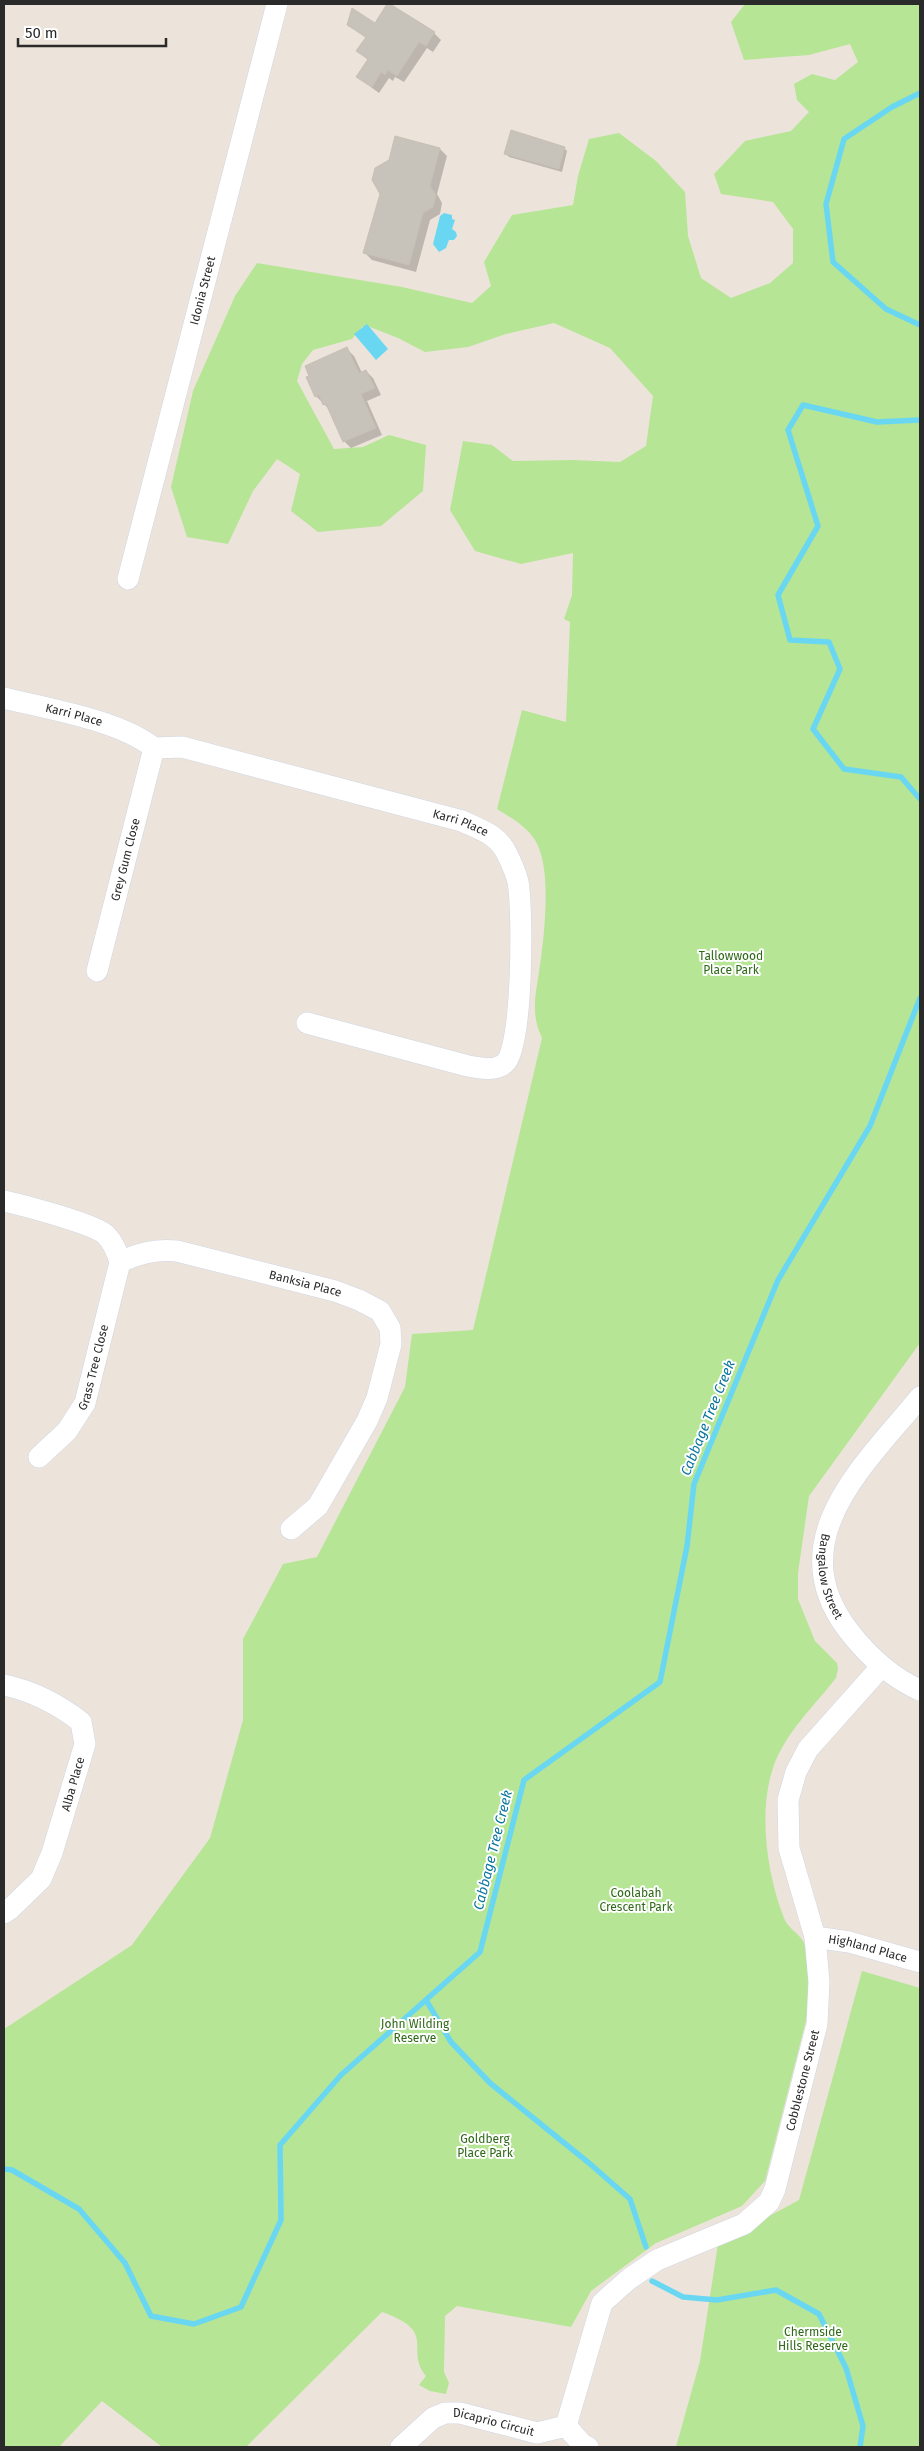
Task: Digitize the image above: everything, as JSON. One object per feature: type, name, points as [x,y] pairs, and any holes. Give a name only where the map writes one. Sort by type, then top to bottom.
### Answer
[{"type":"street","name":"Idonia Street","points":[[128,579],[277,4]]},
{"type":"street","name":"Karri Place","points":[[4,698],[121,728],[138,736],[154,748],[182,746],[462,821],[492,834],[507,852],[518,882],[521,963],[515,1035],[511,1055],[505,1064],[491,1069],[468,1066],[307,1023]]},
{"type":"street","name":"Grey Gum Close","points":[[97,971],[154,748]]},
{"type":"street","points":[[4,1201],[69,1220],[105,1233],[115,1246],[120,1262]]},
{"type":"street","name":"Banksia Place","points":[[120,1262],[141,1253],[158,1249],[176,1251],[335,1291],[359,1300],[380,1311],[390,1328],[391,1344],[377,1398],[367,1421],[318,1506],[291,1529]]},
{"type":"street","name":"Grass Tree Close","points":[[38,1457],[68,1431],[86,1403],[120,1262]]},
{"type":"street","name":"Bangalow Street","points":[[920,1397],[846,1489],[832,1514],[824,1542],[822,1562],[831,1601],[846,1627],[881,1667],[903,1682],[920,1690]]},
{"type":"street","name":"Cobblestone Street","points":[[566,2426],[602,2303],[629,2279],[657,2260],[744,2224],[769,2202],[775,2189],[817,2024],[819,1982],[815,1937],[789,1848],[788,1800],[796,1772],[808,1749],[881,1667]]},
{"type":"street","name":"Alba Place","points":[[4,1684],[20,1688],[63,1708],[81,1722],[85,1744],[63,1820],[41,1879],[4,1913]]},
{"type":"street","name":"Highland Place","points":[[815,1937],[849,1942],[920,1962]]},
{"type":"street","name":"Dicaprio Circuit","points":[[401,2447],[433,2418],[445,2413],[460,2413],[537,2433],[566,2426]]},
{"type":"street","points":[[566,2426],[583,2446],[588,2447]]},
{"type":"green space","points":[[745,4],[920,4],[920,1343],[809,1496],[798,1573],[798,1599],[815,1641],[837,1663],[838,1669],[836,1678],[801,1720],[785,1743],[778,1755],[768,1785],[765,1823],[766,1843],[773,1883],[785,1921],[801,1938],[806,1947],[812,1997],[765,2181],[742,2206],[656,2243],[591,2291],[571,2327],[457,2306],[445,2316],[444,2372],[449,2383],[446,2394],[430,2391],[419,2385],[426,2376],[420,2366],[415,2334],[410,2327],[399,2319],[382,2312],[246,2447],[162,2447],[102,2401],[59,2447],[4,2447],[4,2029],[132,1945],[210,1838],[243,1720],[243,1639],[283,1564],[317,1557],[405,1387],[412,1334],[473,1330],[542,1038],[536,1022],[535,1006],[545,923],[544,868],[541,853],[535,840],[518,822],[497,809],[522,710],[566,722],[570,622],[564,619],[572,595],[573,553],[521,564],[475,551],[450,510],[463,441],[492,445],[513,461],[573,460],[620,462],[646,446],[653,396],[610,348],[554,323],[506,334],[468,347],[425,352],[398,338],[370,327],[362,327],[352,339],[313,350],[302,364],[297,381],[334,449],[363,447],[389,435],[426,445],[423,491],[381,526],[318,532],[291,511],[300,474],[277,459],[253,491],[228,544],[187,537],[171,487],[193,391],[235,296],[257,263],[402,287],[472,303],[491,286],[484,262],[512,215],[573,205],[578,176],[589,139],[619,133],[656,161],[685,192],[688,236],[701,278],[731,298],[770,283],[793,263],[793,229],[773,202],[721,194],[714,174],[745,141],[791,131],[809,112],[797,100],[794,84],[812,74],[835,80],[858,62],[850,44],[809,55],[744,60],[731,22]]},
{"type":"green space","name":"Chermside Hills Reserve","points":[[862,1971],[920,1988],[920,2447],[676,2447],[700,2361],[718,2244],[799,2200]]},
{"type":"water","points":[[444,213],[452,215],[452,219],[455,220],[452,229],[456,232],[457,236],[454,240],[449,240],[446,248],[439,252],[433,244],[440,216]]},
{"type":"water","points":[[367,324],[388,349],[376,360],[354,334]]},
{"type":"building","points":[[387,4],[390,4],[435,32],[426,46],[419,42],[397,76],[388,70],[385,75],[381,72],[372,87],[356,77],[368,59],[356,51],[366,37],[347,25],[352,8],[375,23]]},
{"type":"building","points":[[511,130],[565,147],[559,169],[504,154]]},
{"type":"building","points":[[395,136],[440,148],[430,186],[436,195],[433,207],[423,213],[409,265],[363,253],[380,194],[372,180],[375,168],[389,160]]},
{"type":"building","points":[[347,347],[359,373],[366,370],[375,388],[361,394],[376,428],[343,442],[326,404],[323,405],[319,395],[315,397],[306,377],[309,376],[305,366]]},
{"type":"waterway","name":"Cabbage Tree Creek","points":[[920,93],[892,107],[844,139],[826,204],[833,262],[886,309],[920,325]]},
{"type":"waterway","name":"Cabbage Tree Creek","points":[[920,420],[877,422],[803,405],[788,430],[818,526],[778,595],[790,640],[829,642],[840,669],[813,729],[844,769],[901,777],[920,799]]},
{"type":"waterway","name":"Cabbage Tree Creek","points":[[4,2169],[12,2170],[79,2209],[125,2263],[151,2316],[194,2324],[241,2307],[281,2220],[280,2145],[341,2075],[480,1952],[524,1780],[660,1682],[687,1546],[694,1484],[778,1280],[870,1126],[920,998]]},
{"type":"waterway","points":[[426,2000],[451,2042],[490,2083],[589,2163],[630,2199],[646,2247]]},
{"type":"waterway","points":[[652,2281],[683,2297],[717,2300],[776,2290],[819,2314],[846,2368],[863,2426],[860,2447]]},
{"type":"park label","name":"Tallowwood Place Park","points":[[731,963]]},
{"type":"park label","name":"Coolabah Crescent Park","points":[[636,1900]]},
{"type":"park label","name":"John Wilding Reserve","points":[[415,2031]]},
{"type":"park label","name":"Goldberg Place Park","points":[[485,2146]]}]
